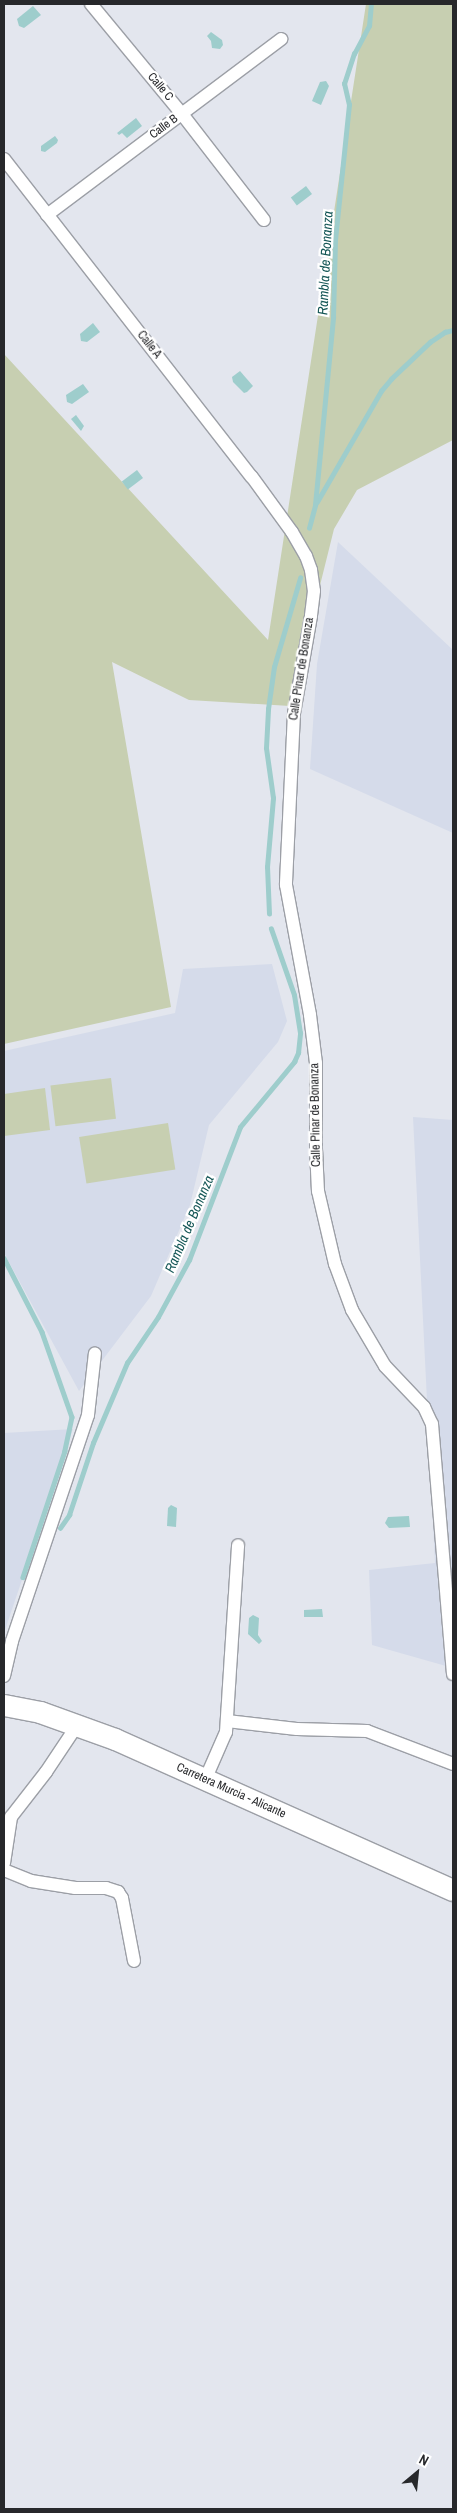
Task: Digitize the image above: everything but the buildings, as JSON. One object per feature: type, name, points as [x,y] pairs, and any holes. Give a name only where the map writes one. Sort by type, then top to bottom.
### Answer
[{"type":"highway","name":"Carretera Murcia - Alicante","points":[[4,1705],[40,1712],[78,1724],[453,1890]]},
{"type":"street","name":"Calle C","points":[[91,4],[182,114],[264,220]]},
{"type":"street","name":"Calle B","points":[[48,215],[281,39]]},
{"type":"street","name":"Calle A","points":[[4,159],[252,477],[292,532]]},
{"type":"street","name":"Calle Pinar de Bonanza","points":[[292,532],[306,556],[314,591],[306,652],[294,713],[286,885],[310,1015],[316,1063],[318,1191],[335,1264],[352,1310],[385,1366],[424,1407],[432,1424],[453,1674]]},
{"type":"street","points":[[4,1676],[12,1641],[88,1415],[96,1353]]},
{"type":"street","points":[[205,1780],[226,1732],[238,1545]]},
{"type":"street","points":[[226,1722],[297,1729],[367,1731],[453,1764]]},
{"type":"street","points":[[4,1862],[11,1817],[46,1772],[78,1724]]},
{"type":"street","points":[[4,1870],[31,1881],[75,1888],[106,1888],[118,1892],[122,1898],[134,1960]]},
{"type":"shaded area","points":[[366,4],[453,4],[453,440],[357,490],[334,529],[290,706],[189,700],[112,662],[171,1007],[4,1044],[4,354],[268,640]]},
{"type":"shaded area","points":[[33,6],[41,15],[24,28],[19,26],[17,19]]},
{"type":"shaded area","points":[[211,32],[222,40],[223,45],[220,49],[212,48],[211,41],[207,36]]},
{"type":"shaded area","points":[[326,81],[329,86],[321,105],[312,101],[320,82]]},
{"type":"shaded area","points":[[136,118],[142,126],[127,138],[122,133],[119,135],[117,133]]},
{"type":"shaded area","points":[[55,136],[58,140],[57,143],[45,152],[41,151],[41,146]]},
{"type":"shaded area","points":[[306,186],[312,194],[297,205],[291,197]]},
{"type":"shaded area","points":[[93,323],[100,332],[87,342],[81,341],[80,334]]},
{"type":"shaded area","points":[[240,371],[253,386],[244,393],[233,382],[232,377]]},
{"type":"shaded area","points":[[83,384],[89,392],[72,404],[67,402],[66,395]]},
{"type":"shaded area","points":[[76,415],[84,426],[81,431],[71,419]]},
{"type":"shaded area","points":[[137,470],[143,478],[128,489],[122,481]]},
{"type":"shaded area","points":[[338,542],[453,650],[453,833],[310,769],[317,664]]},
{"type":"shaded area","points":[[272,964],[287,1021],[278,1042],[209,1125],[190,1205],[151,1296],[79,1391],[4,1253],[4,1051],[175,1013],[183,969]]},
{"type":"shaded area","points":[[111,1078],[116,1119],[55,1126],[50,1085]]},
{"type":"shaded area","points":[[45,1088],[50,1130],[4,1136],[4,1094]]},
{"type":"shaded area","points":[[413,1117],[453,1120],[453,1668],[372,1645],[369,1570],[435,1563]]},
{"type":"shaded area","points":[[168,1123],[175,1169],[86,1184],[79,1137]]},
{"type":"shaded area","points":[[73,1429],[4,1633],[4,1433]]},
{"type":"shaded area","points":[[171,1505],[177,1508],[176,1527],[167,1526],[168,1508]]},
{"type":"shaded area","points":[[409,1516],[410,1527],[389,1528],[385,1523],[388,1517]]},
{"type":"shaded area","points":[[322,1609],[323,1617],[304,1617],[304,1610]]},
{"type":"shaded area","points":[[253,1615],[259,1618],[258,1635],[262,1641],[259,1644],[248,1634],[249,1618]]},
{"type":"waterway","name":"Rambla de Bonanza","points":[[309,528],[315,505],[333,317],[335,240],[349,105],[344,84],[354,54],[369,26],[371,4]]},
{"type":"waterway","points":[[317,502],[381,391],[430,342],[445,332],[453,330]]},
{"type":"waterway","name":"Rambla de Bonanza","points":[[269,914],[267,867],[273,798],[266,748],[268,709],[274,667],[300,578]]},
{"type":"waterway","name":"Rambla de Bonanza","points":[[60,1528],[69,1515],[93,1443],[127,1363],[158,1317],[189,1260],[240,1127],[294,1062],[298,1053],[300,1033],[294,995],[271,929]]},
{"type":"waterway","points":[[4,1258],[42,1332],[72,1417],[65,1451],[23,1577]]}]
